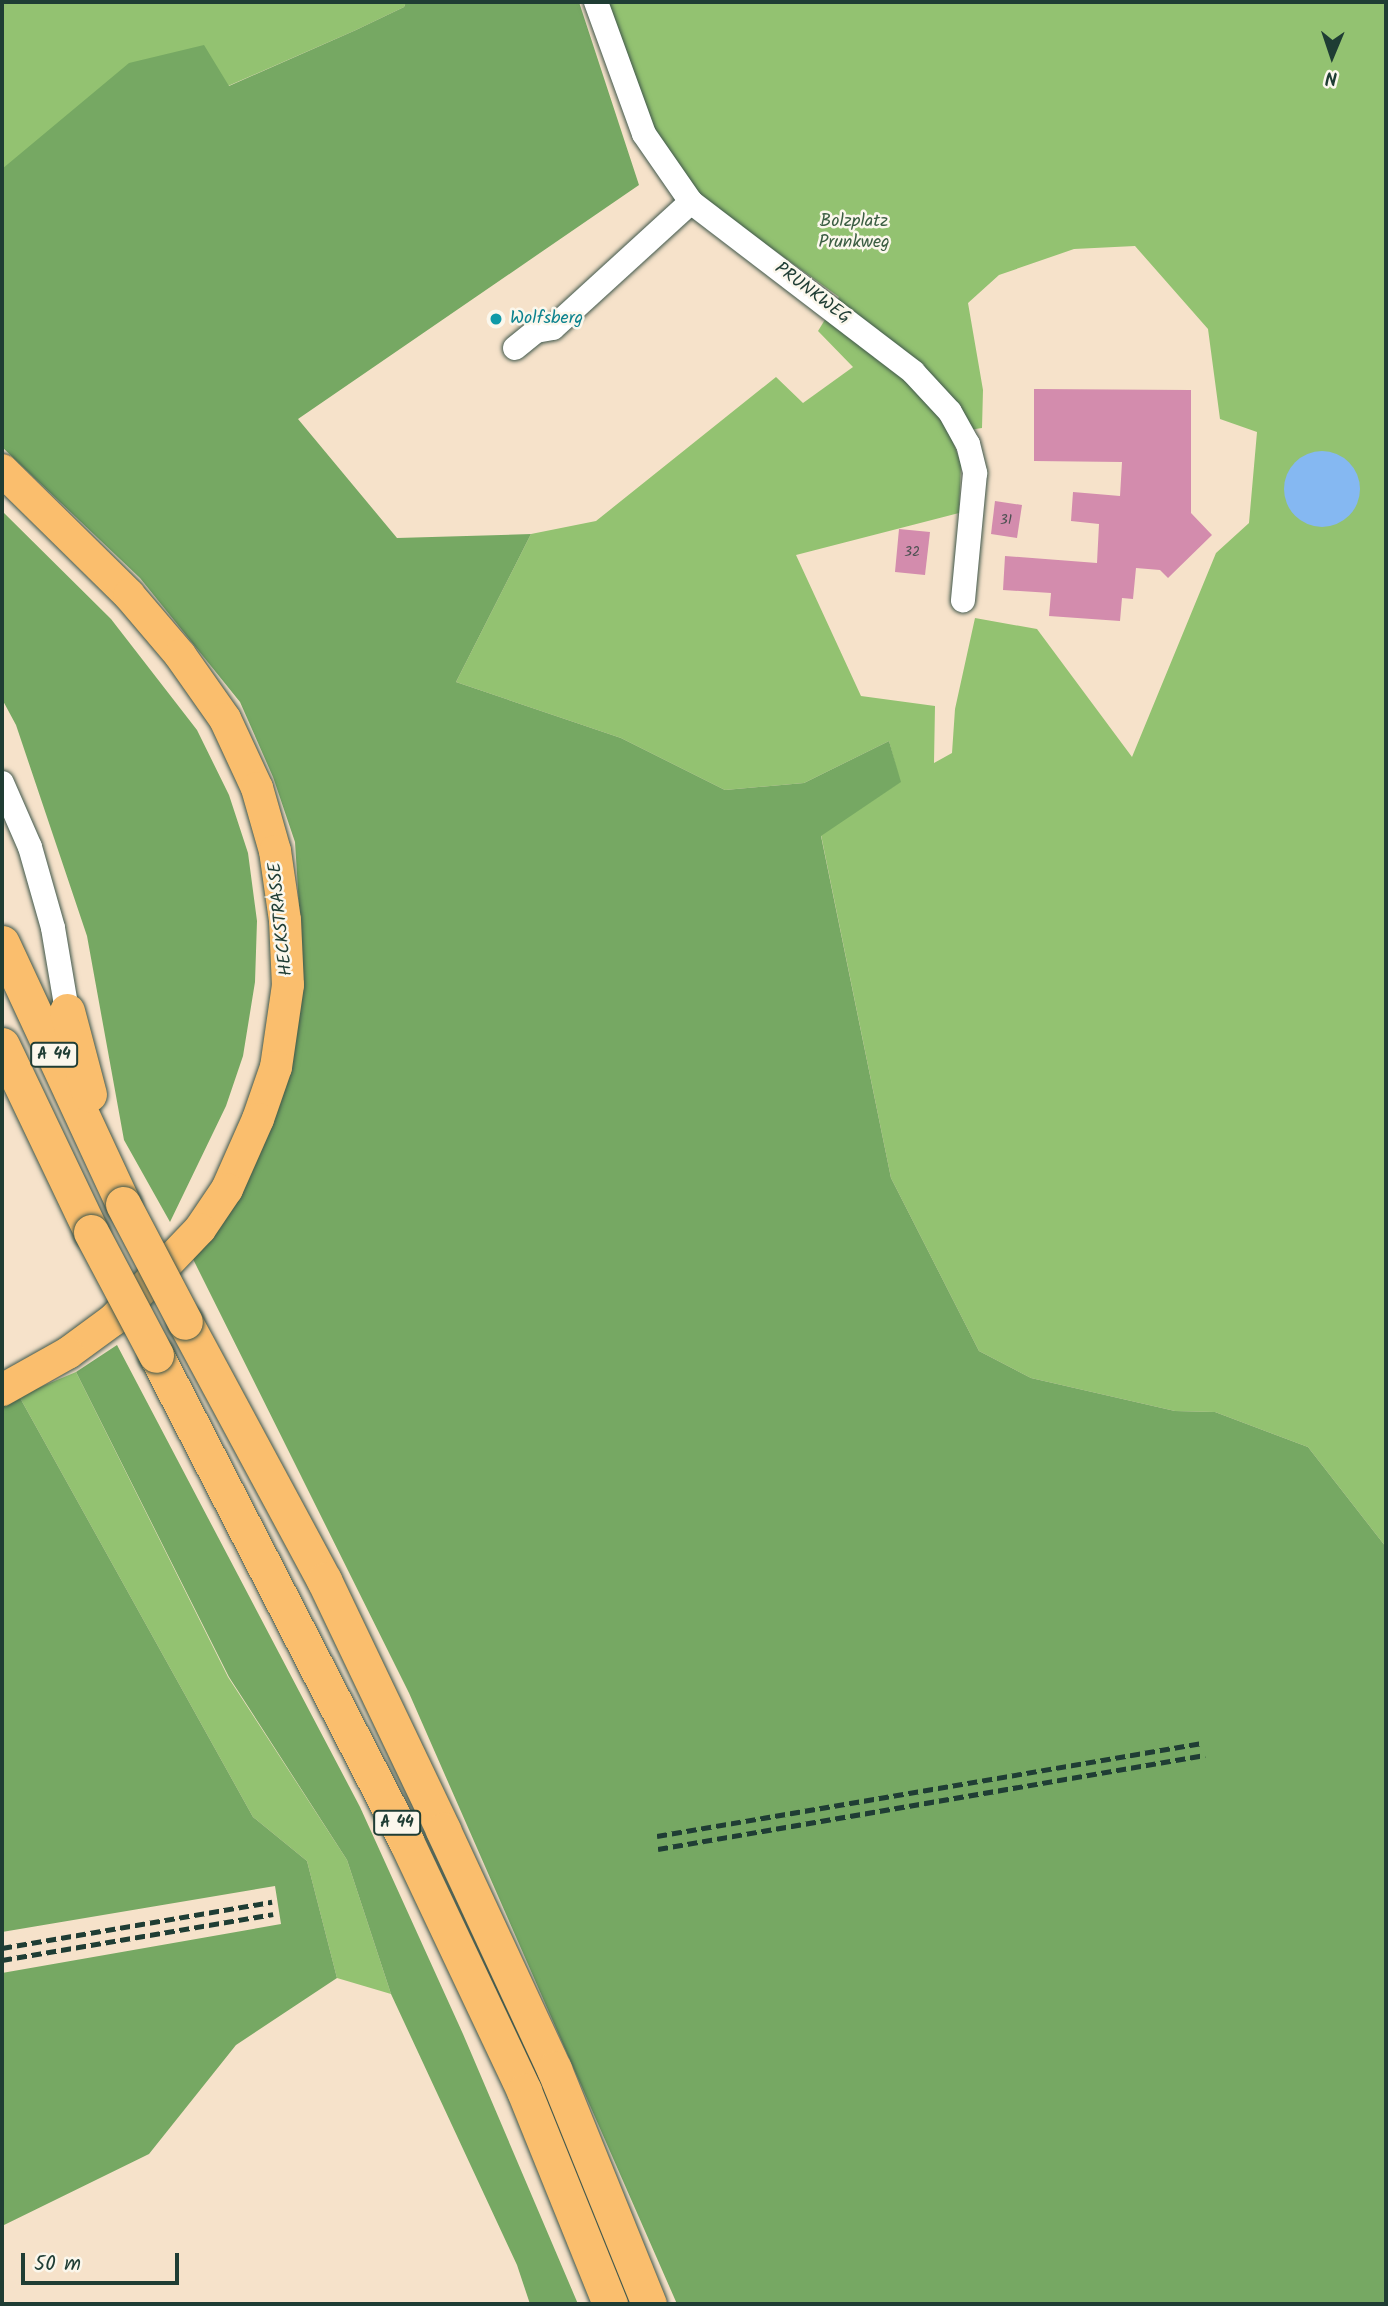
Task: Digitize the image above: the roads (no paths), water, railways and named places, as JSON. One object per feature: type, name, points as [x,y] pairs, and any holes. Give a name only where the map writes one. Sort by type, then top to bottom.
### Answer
[{"type":"highway","name":"A 44","points":[[2,943],[123,1204],[324,1580],[449,1842],[554,2069],[649,2304]]},
{"type":"highway","points":[[67,1011],[105,1166]]},
{"type":"highway","name":"A 44","points":[[2,1045],[91,1231],[406,1840],[524,2091],[610,2304]]},
{"type":"main road","name":"HECKSTRASSE","points":[[2,470],[130,595],[180,655],[225,719],[257,788],[275,851],[285,920],[288,985],[276,1066],[258,1119],[227,1189],[200,1229],[113,1321],[68,1353],[2,1390]]},
{"type":"street","name":"PRUNKWEG","points":[[596,2],[644,134],[691,202],[912,372],[950,412],[968,444],[975,473],[963,600]]},
{"type":"street","points":[[515,348],[536,331],[553,328],[691,202]]},
{"type":"street","points":[[2,783],[30,847],[53,928],[67,1011]]},
{"type":"water","points":[[1322,451],[1336,454],[1349,462],[1357,475],[1360,489],[1357,503],[1349,516],[1336,524],[1322,527],[1308,524],[1295,516],[1287,503],[1284,489],[1287,475],[1295,462],[1308,454]]},
{"type":"railway","points":[[657,1836],[1202,1743]]},
{"type":"railway","points":[[658,1849],[1205,1755]]},
{"type":"railway","points":[[2,1948],[272,1902]]},
{"type":"railway","points":[[2,1960],[273,1914]]},
{"type":"place","name":"Wolfsberg","points":[[496,319]]},
{"type":"park label","name":"Bolzplatz Prunkweg","points":[[854,234]]}]
